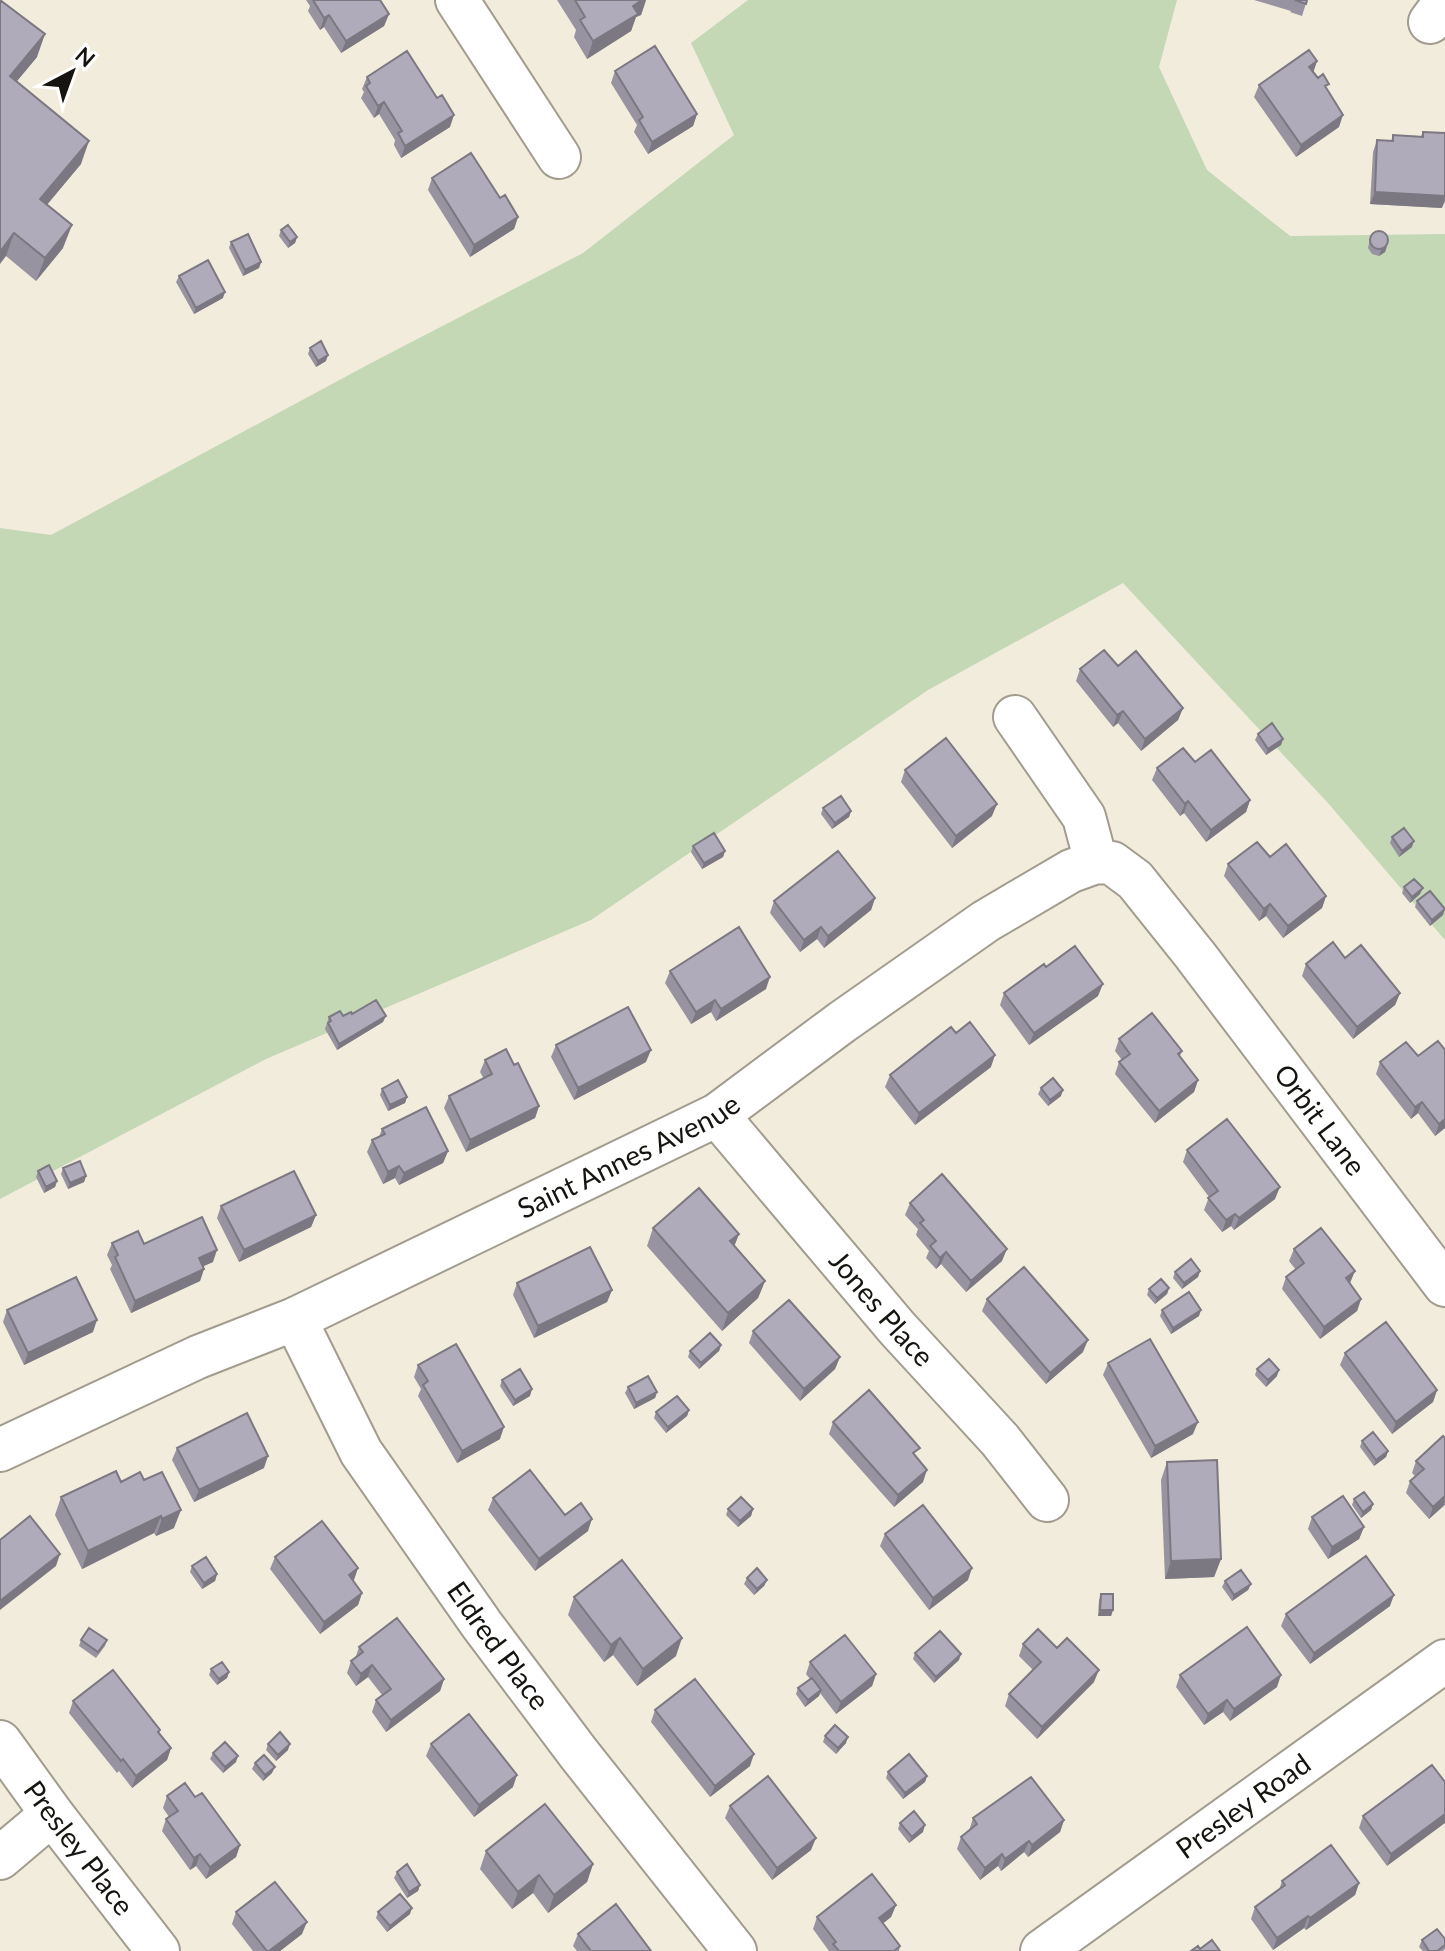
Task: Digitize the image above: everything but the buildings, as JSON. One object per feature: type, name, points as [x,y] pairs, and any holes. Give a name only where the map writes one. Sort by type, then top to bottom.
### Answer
[{"type":"street","points":[[457,0],[559,157]]},
{"type":"street","points":[[1015,717],[1084,817],[1096,862]]},
{"type":"street","name":"Orbit Lane","points":[[1096,862],[1112,863],[1135,880],[1445,1285]]},
{"type":"street","name":"Saint Annes Avenue","points":[[0,1450],[198,1357],[295,1319],[717,1115],[986,921],[1071,871],[1096,862]]},
{"type":"street","name":"Jones Place","points":[[717,1115],[897,1328],[1000,1440],[1047,1500]]},
{"type":"street","name":"Eldred Place","points":[[295,1319],[361,1452],[464,1600],[579,1754],[735,1951]]},
{"type":"street","name":"Presley Road","points":[[1042,1951],[1445,1661]]},
{"type":"street","name":"Presley Place","points":[[0,1742],[158,1951]]},
{"type":"street","points":[[0,1858],[52,1814]]},
{"type":"green space","points":[[748,0],[1177,0],[1159,67],[1207,170],[1290,236],[1445,234],[1445,940],[1328,803],[1123,583],[928,690],[591,920],[266,1059],[0,1199],[0,528],[51,535],[583,253],[734,135],[691,43]]}]
